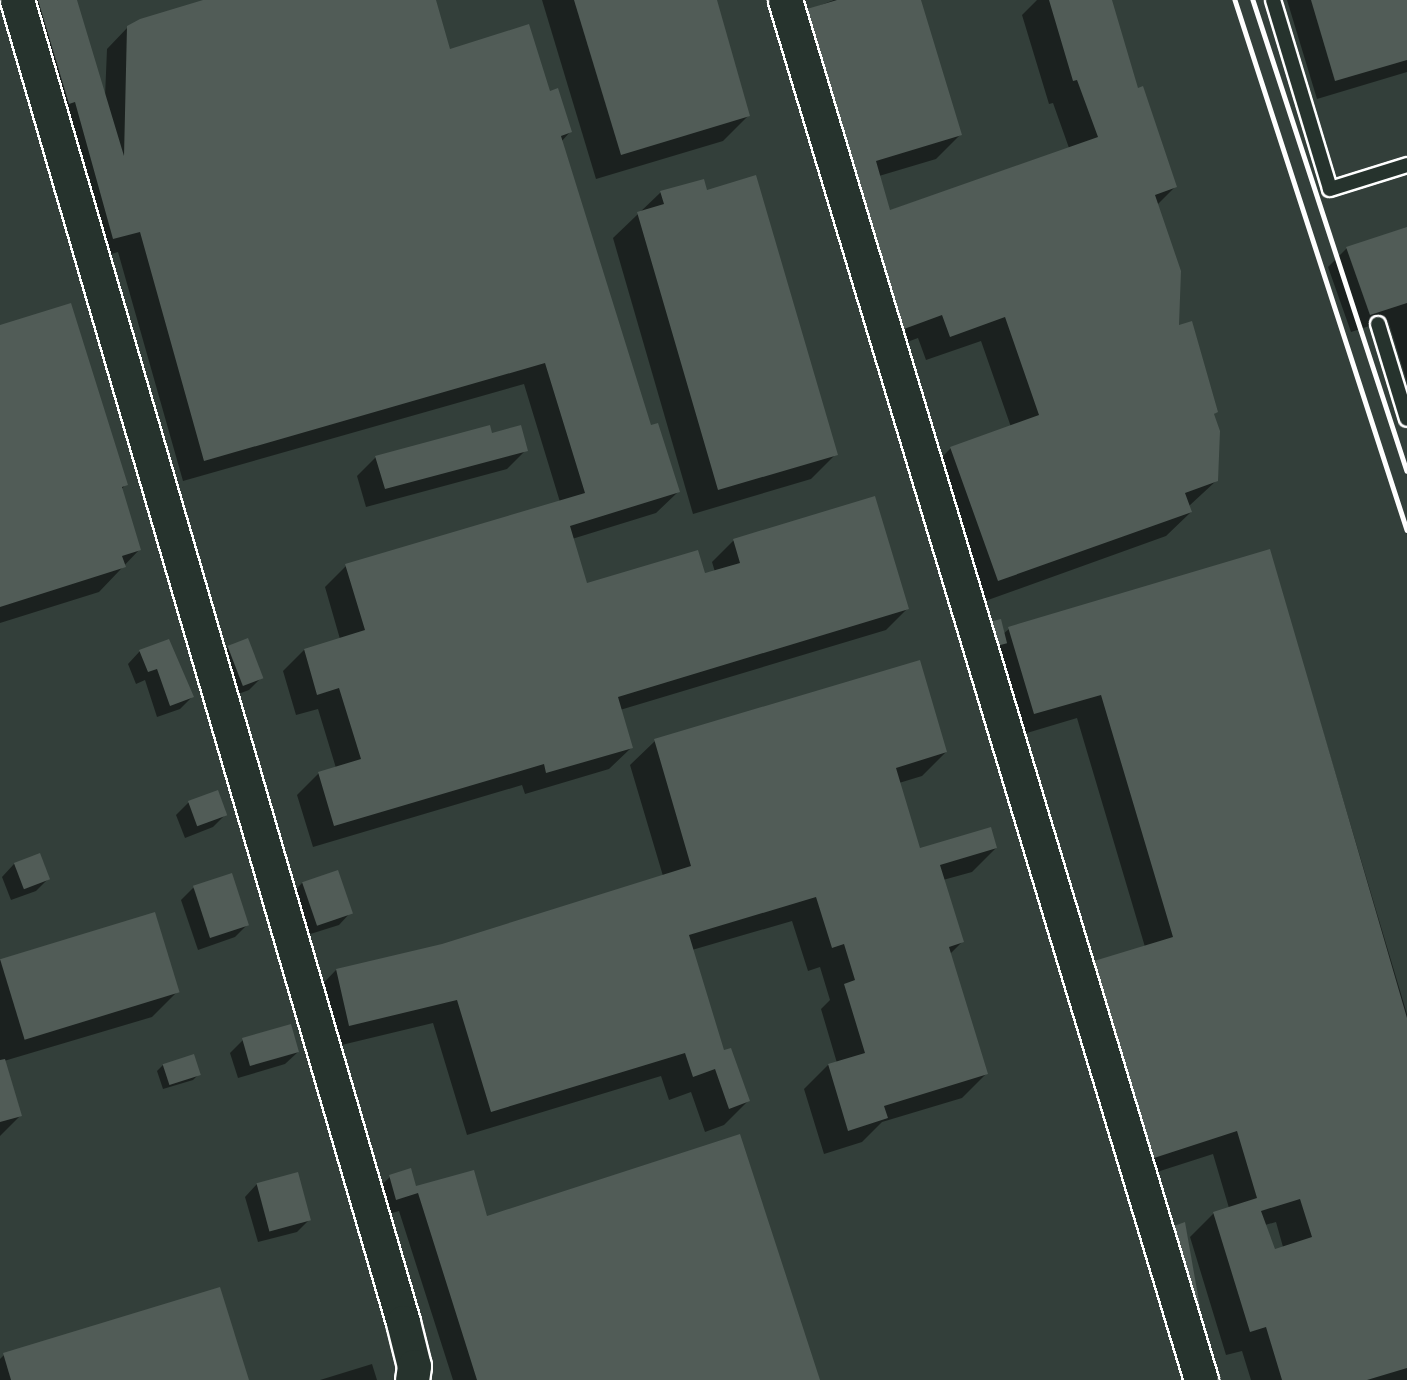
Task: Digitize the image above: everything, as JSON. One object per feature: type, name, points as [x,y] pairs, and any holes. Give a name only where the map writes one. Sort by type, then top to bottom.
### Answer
[{"type":"street","points":[[17,0],[403,1322],[414,1366],[412,1380]]},
{"type":"street","points":[[784,0],[1201,1380]]},
{"type":"lane","points":[[1273,0],[1330,189],[1407,165]]},
{"type":"lane","points":[[1378,324],[1407,419]]},
{"type":"shaded area","points":[[0,0],[1407,0],[1407,1380],[0,1380]]},
{"type":"building","points":[[38,0],[77,0],[124,156],[127,26],[140,19],[203,0],[436,0],[450,49],[529,24],[550,91],[558,88],[572,132],[561,136],[651,425],[658,423],[680,492],[570,526],[587,583],[698,550],[705,573],[740,563],[733,539],[875,496],[909,609],[618,697],[633,748],[546,773],[544,764],[334,826],[318,772],[361,759],[339,688],[317,695],[304,649],[365,630],[345,564],[585,493],[545,363],[204,461],[140,232],[113,239],[75,102],[69,104]]},
{"type":"building","points":[[574,0],[717,0],[750,116],[621,155]]},
{"type":"building","points":[[837,0],[921,0],[962,135],[876,161],[890,210],[1098,137],[1077,80],[1073,81],[1049,0],[1112,0],[1138,88],[1143,86],[1177,187],[1155,195],[1181,271],[1179,325],[1192,321],[1218,412],[1214,414],[1220,431],[1218,481],[1185,493],[1192,512],[998,581],[950,447],[1039,415],[1005,317],[950,337],[942,315],[904,329],[807,9]]},
{"type":"building","points":[[1311,0],[1407,0],[1407,60],[1335,81]]},
{"type":"building","points":[[756,175],[838,455],[718,490],[637,212],[664,204],[660,191],[704,179],[707,190]]},
{"type":"building","points":[[1407,227],[1407,303],[1370,315],[1346,247]]},
{"type":"building","points":[[71,303],[128,485],[122,487],[141,550],[122,556],[126,567],[0,607],[0,325]]},
{"type":"building","points":[[490,425],[492,433],[521,425],[528,451],[385,489],[375,456]]},
{"type":"building","points":[[1270,549],[1407,1018],[1407,1368],[1367,1380],[1282,1380],[1266,1327],[1250,1332],[1213,1212],[1257,1198],[1237,1131],[1154,1158],[1094,961],[1173,937],[1101,695],[1034,714],[1008,627]],"holes":[[[1300,1199],[1312,1237],[1275,1249],[1261,1211]]]},
{"type":"building","points":[[1001,619],[1007,643],[998,645],[992,621]]},
{"type":"building","points":[[248,638],[263,678],[243,686],[227,646]]},
{"type":"building","points":[[169,639],[194,697],[170,706],[157,669],[148,672],[139,650]]},
{"type":"building","points":[[920,660],[947,752],[896,768],[920,848],[991,827],[997,848],[940,865],[964,942],[949,947],[988,1074],[884,1106],[888,1118],[848,1131],[828,1064],[865,1053],[844,984],[855,980],[844,944],[832,948],[816,897],[689,935],[724,1050],[731,1048],[750,1101],[729,1109],[715,1069],[693,1077],[685,1053],[491,1112],[457,1000],[349,1026],[336,969],[442,944],[691,866],[654,739]]},
{"type":"building","points":[[218,790],[227,815],[197,826],[188,801]]},
{"type":"building","points":[[40,853],[50,879],[24,889],[14,863]]},
{"type":"building","points":[[338,870],[353,913],[317,926],[302,882]]},
{"type":"building","points":[[232,873],[249,925],[210,938],[193,886]]},
{"type":"building","points":[[155,912],[180,992],[25,1040],[0,959]]},
{"type":"building","points":[[291,1024],[299,1052],[250,1066],[242,1038]]},
{"type":"building","points":[[194,1054],[201,1075],[169,1085],[163,1064]]},
{"type":"building","points":[[5,1059],[22,1116],[0,1122],[0,1060]]},
{"type":"building","points":[[740,1134],[820,1380],[477,1380],[418,1193],[396,1200],[389,1175],[411,1168],[416,1186],[474,1170],[487,1216]]},
{"type":"building","points":[[298,1172],[311,1220],[269,1231],[256,1183]]},
{"type":"building","points":[[1185,1222],[1200,1307],[1199,1308],[1174,1226]]},
{"type":"building","points":[[220,1287],[249,1380],[11,1380],[3,1353]]},
{"type":"railway","points":[[1235,0],[1407,530]]},
{"type":"railway","points":[[1253,0],[1407,470]]}]
